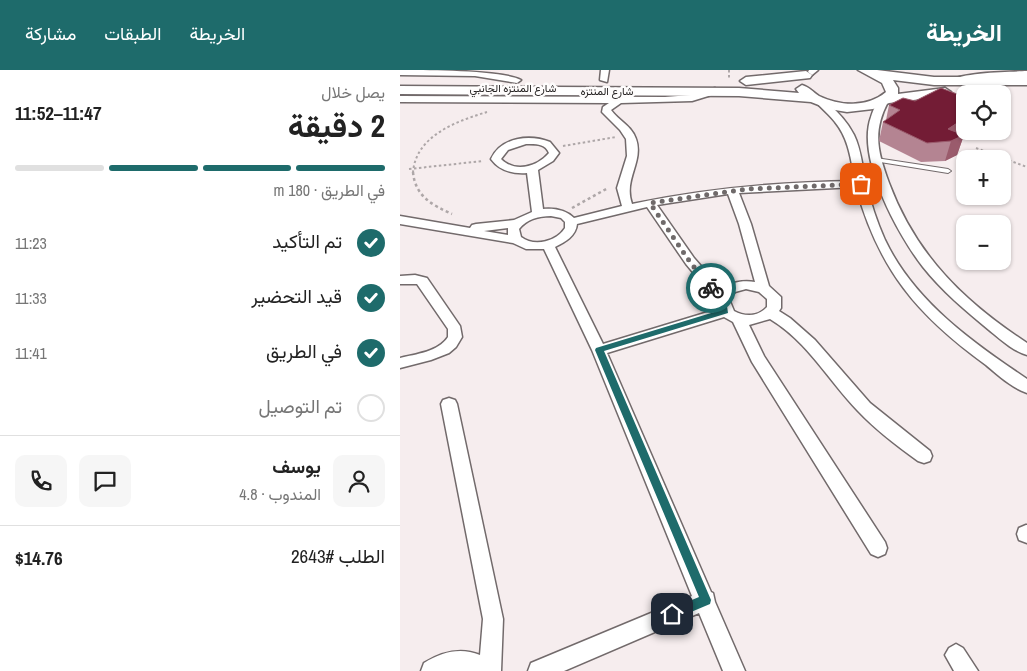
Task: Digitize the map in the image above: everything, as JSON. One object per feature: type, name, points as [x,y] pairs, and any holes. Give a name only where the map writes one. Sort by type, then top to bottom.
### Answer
[{"type":"street","points":[[870,71],[915,80],[1027,81]]},
{"type":"street","points":[[870,71],[887,80],[892,86],[892,93],[876,114],[872,127],[871,142],[890,200],[920,254],[945,282],[977,312],[1027,350]]},
{"type":"street","name":"شارع المنتزه الجانبي","points":[[400,72],[488,73],[517,80]]},
{"type":"street","points":[[812,72],[801,85],[803,90],[832,112],[848,134],[853,146],[861,184],[873,225],[884,249],[900,276],[923,304],[991,362],[1027,387]]},
{"type":"street","name":"شارع المنتزه","points":[[400,90],[604,75],[729,76],[771,80],[812,72]]},
{"type":"street","points":[[953,81],[984,76],[1027,74]]},
{"type":"street","name":"شارع المنتزه","points":[[400,80],[539,95],[715,91],[764,93],[817,100],[847,107],[861,107],[885,100]]},
{"type":"street","name":"شارع المنتزه الجانبي","points":[[400,100],[539,95],[619,100],[679,100],[715,91]]},
{"type":"street","points":[[885,100],[945,92],[1027,92]]},
{"type":"street","points":[[619,100],[608,107],[607,112],[627,132],[631,140],[632,154],[622,187],[622,196],[628,208]]},
{"type":"street","points":[[537,141],[546,143],[552,148],[554,153],[551,159],[532,168],[508,168],[500,164],[496,159],[498,153],[514,143],[537,141]]},
{"type":"street","points":[[532,168],[538,213]]},
{"type":"street","points":[[571,222],[650,203],[732,190],[861,184]]},
{"type":"street","points":[[732,190],[745,224],[764,288]]},
{"type":"street","points":[[650,203],[690,262],[729,310],[757,358],[878,548]]},
{"type":"street","points":[[400,220],[517,240],[530,246],[548,245],[559,241],[568,235],[571,222],[566,217],[558,214],[538,213],[518,223],[460,230]]},
{"type":"street","points":[[517,240],[514,235],[514,229],[518,223]]},
{"type":"street","points":[[548,245],[599,350],[706,600],[734,671]]},
{"type":"street","points":[[400,280],[422,281],[455,329],[456,336],[453,343],[445,350],[400,363]]},
{"type":"street","points":[[599,350],[729,310],[757,320],[771,313],[774,308],[774,297],[764,288],[755,285],[738,286],[730,289],[729,310]]},
{"type":"street","points":[[771,313],[794,328],[864,407],[891,432],[924,456]]},
{"type":"street","points":[[448,404],[493,619],[489,671]]},
{"type":"street","points":[[539,671],[706,600]]},
{"type":"street","points":[[432,671],[450,662],[466,660],[480,664],[489,671]]},
{"type":"lane","points":[[876,160],[948,171]]},
{"type":"path","points":[[552,148],[620,136]]},
{"type":"path","points":[[976,148],[1027,167]]},
{"type":"path","points":[[409,169],[496,159]]},
{"type":"building","points":[[941,88],[956,94],[956,124],[948,129],[956,132],[956,139],[951,141],[927,143],[883,122],[900,110],[889,105],[903,98],[915,101]]},
{"type":"way so far","points":[[711,288],[690,262],[650,203],[747,189],[861,184]]},
{"type":"route","points":[[672,614],[706,600],[599,350],[726,311],[722,305],[722,299],[711,288]]}]
